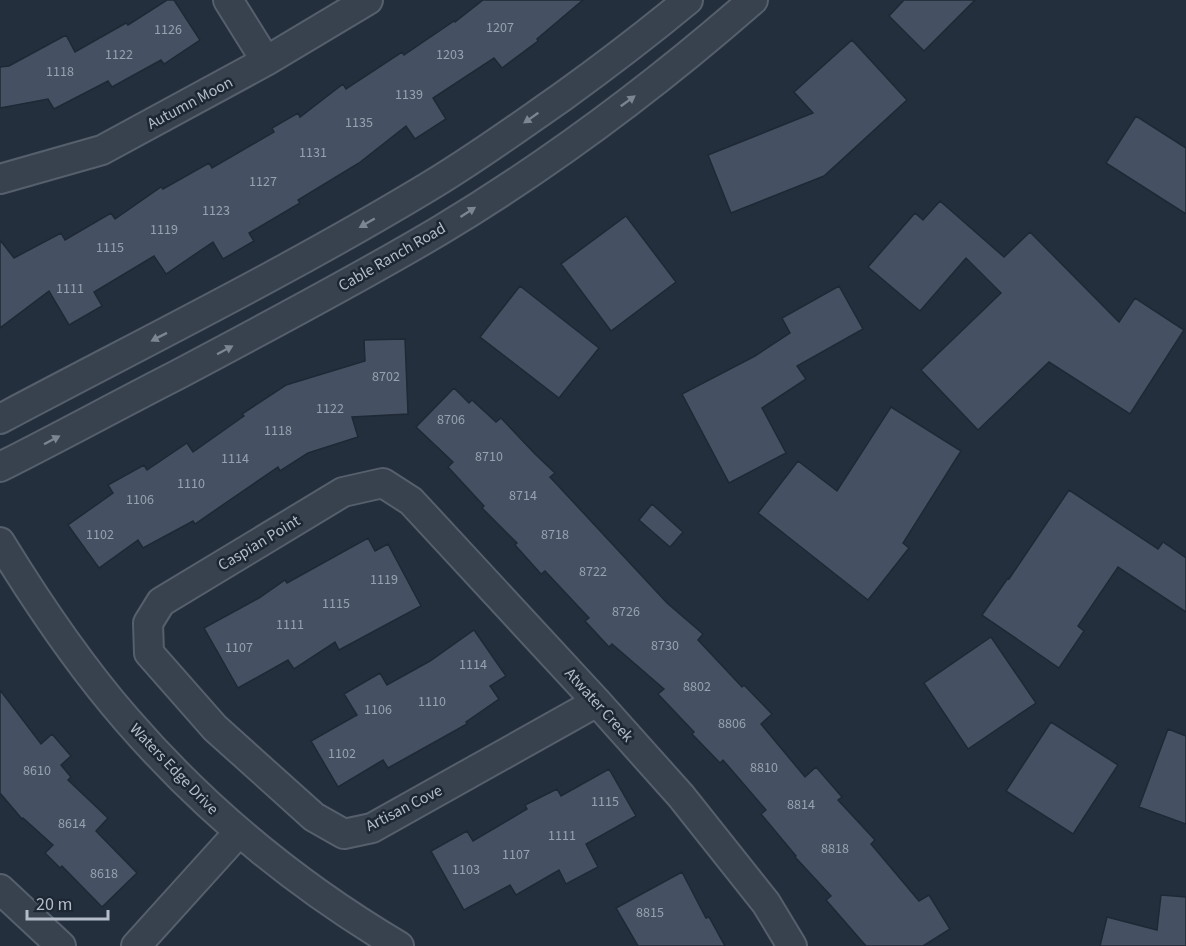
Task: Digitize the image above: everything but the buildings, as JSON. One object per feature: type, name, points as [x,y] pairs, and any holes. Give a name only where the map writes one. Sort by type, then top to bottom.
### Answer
[{"type":"street","points":[[228,0],[266,62]]},
{"type":"street","name":"Autumn Moon","points":[[0,179],[102,150],[266,62],[368,0]]},
{"type":"street","points":[[0,419],[265,280],[425,189],[526,122],[641,38],[688,0]]},
{"type":"street","name":"Cable Ranch Road","points":[[0,467],[268,327],[441,230],[595,126],[641,92],[753,0]]},
{"type":"street","name":"Caspian Point","points":[[148,623],[161,602],[344,492],[383,483]]},
{"type":"street","name":"Atwater Creek","points":[[383,483],[411,501],[681,796],[766,903],[792,946]]},
{"type":"street","name":"Waters Edge Drive","points":[[0,542],[55,626],[117,708],[187,784],[271,859],[346,913],[399,946]]},
{"type":"street","name":"Artisan Cove","points":[[148,623],[149,653],[215,728],[314,817],[344,834],[372,828],[597,702]]},
{"type":"street","points":[[136,946],[239,832]]},
{"type":"street","points":[[0,889],[61,946]]}]
